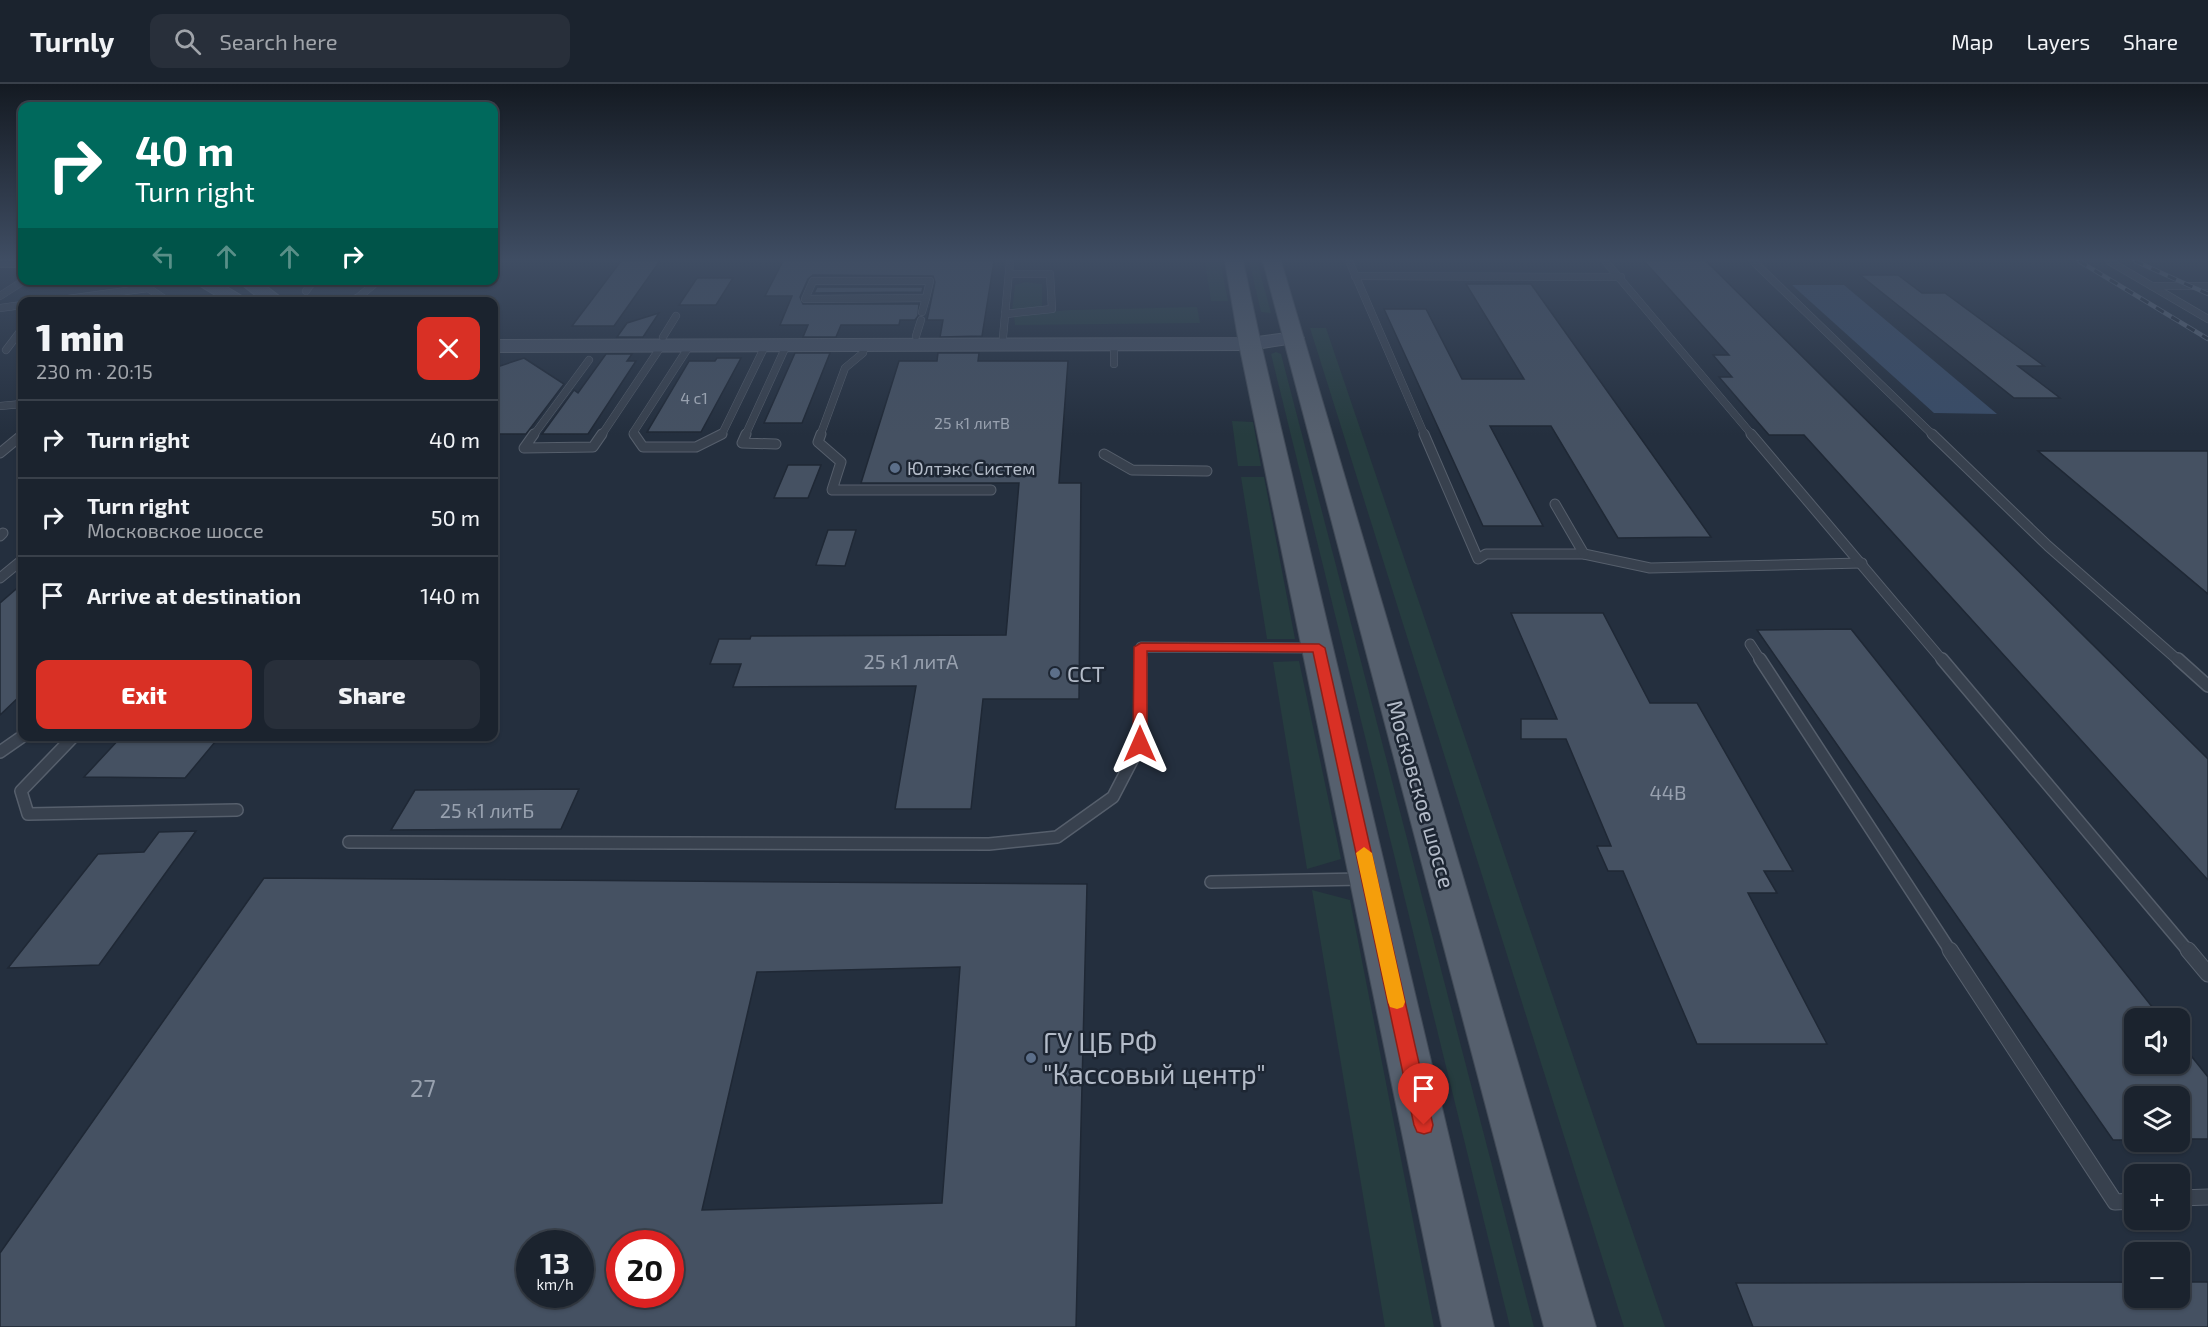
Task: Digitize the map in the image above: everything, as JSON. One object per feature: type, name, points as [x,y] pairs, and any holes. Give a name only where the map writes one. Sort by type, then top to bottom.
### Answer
[{"type":"main road","points":[[1245,319],[1468,1327]]},
{"type":"main road","name":"Московское шоссе","points":[[1289,319],[1570,1327]]},
{"type":"street","points":[[498,346],[662,341],[920,323],[1003,337],[1294,338]]},
{"type":"street","points":[[498,338],[662,341],[690,345],[866,344],[1114,355],[1249,339]]},
{"type":"lane","points":[[589,360],[524,448],[593,447],[674,319]]},
{"type":"lane","points":[[920,323],[921,319]]},
{"type":"lane","points":[[1003,337],[1005,319]]},
{"type":"lane","points":[[1374,319],[1478,560],[1486,554],[1584,554],[1650,568],[1862,563]]},
{"type":"lane","points":[[1656,319],[2208,974]]},
{"type":"lane","points":[[1813,319],[2048,546],[2208,686]]},
{"type":"lane","points":[[6,350],[18,334]]},
{"type":"lane","points":[[690,345],[633,433],[643,447],[696,447],[722,434],[766,344]]},
{"type":"lane","points":[[776,444],[742,443],[787,344]]},
{"type":"lane","points":[[866,344],[863,353],[845,368],[818,442],[841,462],[832,490],[991,489]]},
{"type":"lane","points":[[0,406],[18,404]]},
{"type":"lane","points":[[0,441],[18,438]]},
{"type":"lane","points":[[0,453],[18,439]]},
{"type":"lane","points":[[1104,454],[1132,470],[1207,471]]},
{"type":"lane","points":[[1555,504],[1584,554]]},
{"type":"lane","points":[[0,578],[18,563]]},
{"type":"lane","points":[[1750,644],[2115,1202],[2124,1202]]},
{"type":"lane","points":[[349,842],[989,844],[1057,837],[1113,797],[1140,744],[1141,647],[1319,648]]},
{"type":"lane","points":[[2,749],[18,739]]},
{"type":"lane","points":[[69,741],[21,791],[28,814],[237,810]]},
{"type":"lane","points":[[1211,882],[1370,879]]},
{"type":"lane","points":[[2190,1198],[2208,1197]]},
{"type":"green space","points":[[1014,319],[1199,319],[1200,323],[1015,325]]},
{"type":"green space","points":[[1310,328],[1326,328],[1665,1327],[1624,1327]]},
{"type":"green space","points":[[1276,352],[1281,354],[1534,1327],[1510,1327],[1271,354]]},
{"type":"green space","points":[[1232,421],[1253,422],[1261,466],[1238,466]]},
{"type":"green space","points":[[1241,477],[1264,477],[1295,639],[1267,639]]},
{"type":"green space","points":[[1299,661],[1341,859],[1307,869],[1273,662]]},
{"type":"green space","points":[[1312,890],[1350,900],[1434,1327],[1385,1327]]},
{"type":"water","points":[[1830,319],[1884,319],[1997,414],[1934,413]]},
{"type":"building","points":[[577,319],[619,319],[614,326],[572,326]]},
{"type":"building","points":[[640,319],[655,319],[643,337],[617,337],[627,323]]},
{"type":"building","points":[[782,319],[916,319],[900,320],[899,325],[841,325],[836,337],[803,337],[808,325],[780,325]]},
{"type":"building","points":[[985,319],[982,336],[940,337],[943,320],[927,320]]},
{"type":"building","points":[[1389,319],[1431,319],[1462,379],[1524,379],[1487,319],[1556,319],[1711,537],[1618,538],[1551,426],[1490,426],[1543,526],[1483,526]]},
{"type":"building","points":[[1696,319],[1764,319],[2208,759],[2208,880],[1804,435],[1769,435],[1719,377],[1732,377],[1713,355],[1729,355]]},
{"type":"building","points":[[1915,319],[1980,319],[2044,366],[2018,366],[2060,398],[2014,398]]},
{"type":"building","points":[[795,353],[830,353],[802,423],[764,423]]},
{"type":"building","points":[[938,353],[979,353],[978,361],[1068,361],[1059,483],[1081,483],[1079,699],[983,699],[971,809],[895,809],[916,686],[733,687],[741,664],[710,664],[719,639],[750,639],[751,636],[1006,635],[1019,483],[861,483],[899,361],[937,361]]},
{"type":"building","points":[[606,354],[632,354],[627,361],[636,361],[588,434],[542,434],[574,390],[578,393]]},
{"type":"building","points":[[524,358],[564,384],[526,434],[498,434],[498,367]]},
{"type":"building","points":[[717,358],[741,358],[701,432],[647,432],[689,361],[715,361]]},
{"type":"building","points":[[2038,451],[2208,451],[2208,594]]},
{"type":"building","points":[[788,465],[821,465],[808,498],[774,498]]},
{"type":"building","points":[[828,530],[856,530],[845,566],[816,565]]},
{"type":"building","points":[[18,587],[18,698],[0,715],[0,603]]},
{"type":"building","points":[[1511,613],[1603,613],[1650,703],[1697,703],[1793,871],[1764,871],[1777,893],[1748,893],[1827,1044],[1697,1044],[1623,871],[1608,871],[1597,846],[1611,846],[1566,739],[1521,739],[1521,719],[1557,719]]},
{"type":"building","points":[[1851,629],[2153,1008],[2124,1008],[2124,1074],[2190,1074],[2190,1054],[2208,1077],[2208,1139],[2190,1139],[2190,1086],[2124,1086],[2124,1140],[2113,1140],[1757,630]]},
{"type":"building","points":[[117,741],[216,741],[185,778],[84,777]]},
{"type":"building","points":[[579,789],[561,829],[391,830],[415,790]]},
{"type":"building","points":[[196,831],[99,965],[8,968],[98,854],[144,852],[159,832]]},
{"type":"building","points":[[264,878],[1087,884],[1076,1327],[0,1327],[0,1253]],"holes":[[[960,967],[942,1203],[702,1210],[757,972]]]},
{"type":"building","points":[[2124,1282],[2124,1308],[2190,1308],[2190,1282],[2208,1282],[2208,1327],[1753,1327],[1736,1283]]},
{"type":"railway","points":[[2175,319],[2208,339]]},
{"type":"slow traffic","points":[[1364,853],[1397,1002]]},
{"type":"place","name":"Юлтэкс Систем","points":[[895,468]]},
{"type":"place","name":"ССТ","points":[[1055,673]]},
{"type":"place","name":"ГУ ЦБ РФ \"Кассовый центр\"","points":[[1031,1058]]},
{"type":"route","points":[[1140,744],[1141,647],[1319,648],[1424,1125]]}]
